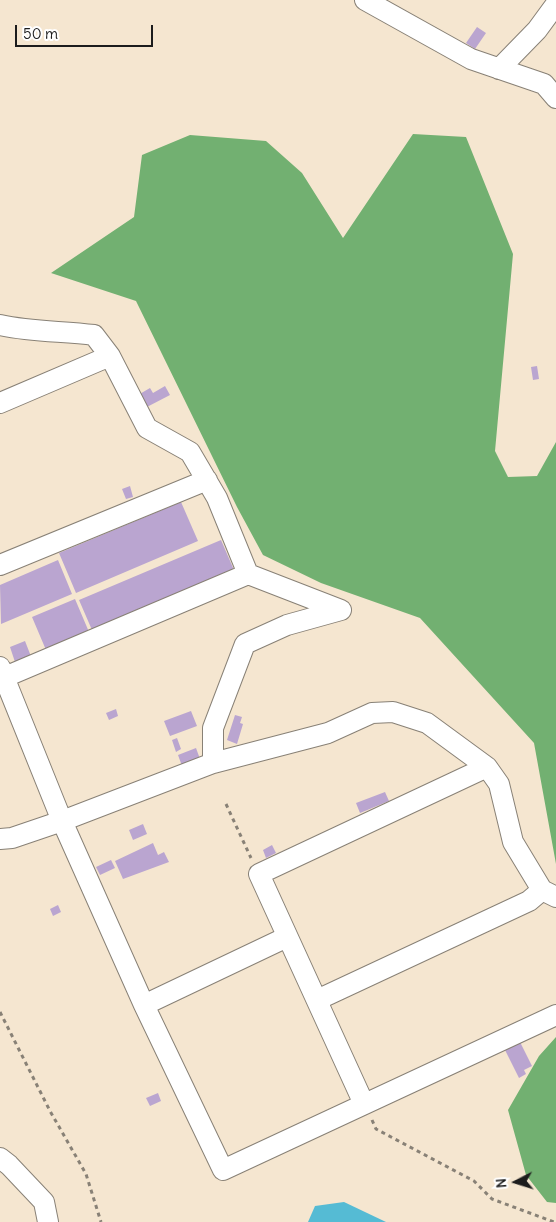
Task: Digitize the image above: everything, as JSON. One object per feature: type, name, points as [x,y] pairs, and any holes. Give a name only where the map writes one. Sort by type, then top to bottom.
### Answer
[{"type":"street","points":[[365,0],[471,59],[544,84],[556,98]]},
{"type":"street","points":[[499,69],[537,30],[556,4]]},
{"type":"street","points":[[0,325],[22,330],[73,332],[94,335],[110,356],[147,428],[190,452],[207,480],[248,574]]},
{"type":"street","points":[[0,403],[110,356]]},
{"type":"street","points":[[0,565],[207,480]]},
{"type":"street","points":[[212,763],[212,728],[245,644],[287,625],[341,610],[248,574],[1,675],[62,821],[144,1005],[223,1170],[556,1014]]},
{"type":"street","points":[[0,839],[12,838],[62,821],[212,763],[328,733],[372,713],[393,712],[427,723],[487,768],[499,784],[513,842],[549,894],[530,901],[317,1000]]},
{"type":"street","points":[[364,1104],[259,874],[487,768]]},
{"type":"street","points":[[144,1005],[287,937]]},
{"type":"street","points":[[0,1158],[44,1202],[48,1222]]},
{"type":"path","points":[[226,804],[259,874]]},
{"type":"path","points":[[0,1012],[19,1052],[86,1174],[101,1222]]},
{"type":"path","points":[[364,1104],[376,1129],[474,1182],[492,1199],[554,1222]]},
{"type":"green space","points":[[413,134],[466,137],[513,254],[495,451],[508,477],[537,476],[556,442],[556,864],[534,743],[420,618],[321,583],[263,555],[237,507],[136,301],[51,273],[134,217],[142,155],[190,135],[266,141],[302,173],[343,238]]},
{"type":"green space","points":[[556,1037],[556,1203],[547,1202],[526,1175],[508,1110],[539,1056]]},
{"type":"water","points":[[344,1202],[386,1222],[308,1222],[315,1206]]},
{"type":"building","points":[[477,27],[486,33],[475,49],[466,43]]},
{"type":"building","points":[[537,366],[539,379],[533,380],[531,367]]},
{"type":"building","points":[[165,386],[170,395],[145,408],[138,395],[150,388],[153,393]]},
{"type":"building","points":[[130,486],[133,497],[126,499],[122,489]]},
{"type":"building","points":[[181,502],[198,541],[76,593],[59,553]]},
{"type":"building","points":[[221,540],[234,570],[92,630],[79,600]]},
{"type":"building","points":[[58,560],[72,594],[1,624],[0,585]]},
{"type":"building","points":[[75,599],[89,632],[46,650],[32,617]]},
{"type":"building","points":[[25,641],[32,659],[16,665],[10,647]]},
{"type":"building","points":[[116,709],[118,716],[109,720],[106,713]]},
{"type":"building","points":[[191,711],[197,726],[170,736],[164,721]]},
{"type":"building","points":[[235,715],[242,717],[240,723],[243,724],[237,744],[227,740]]},
{"type":"building","points":[[177,738],[181,749],[176,752],[172,740]]},
{"type":"building","points":[[196,748],[200,759],[182,766],[178,755]]},
{"type":"building","points":[[385,792],[389,801],[360,813],[356,803]]},
{"type":"building","points":[[143,824],[147,834],[133,840],[129,830]]},
{"type":"building","points":[[153,843],[158,855],[164,852],[169,862],[123,879],[115,861]]},
{"type":"building","points":[[272,845],[276,853],[266,858],[263,850]]},
{"type":"building","points":[[111,860],[115,868],[100,875],[96,867]]},
{"type":"building","points":[[58,905],[61,912],[53,916],[50,909]]},
{"type":"building","points":[[520,1042],[532,1066],[524,1070],[526,1074],[519,1078],[505,1050]]},
{"type":"building","points":[[158,1093],[161,1101],[150,1106],[146,1098]]}]
